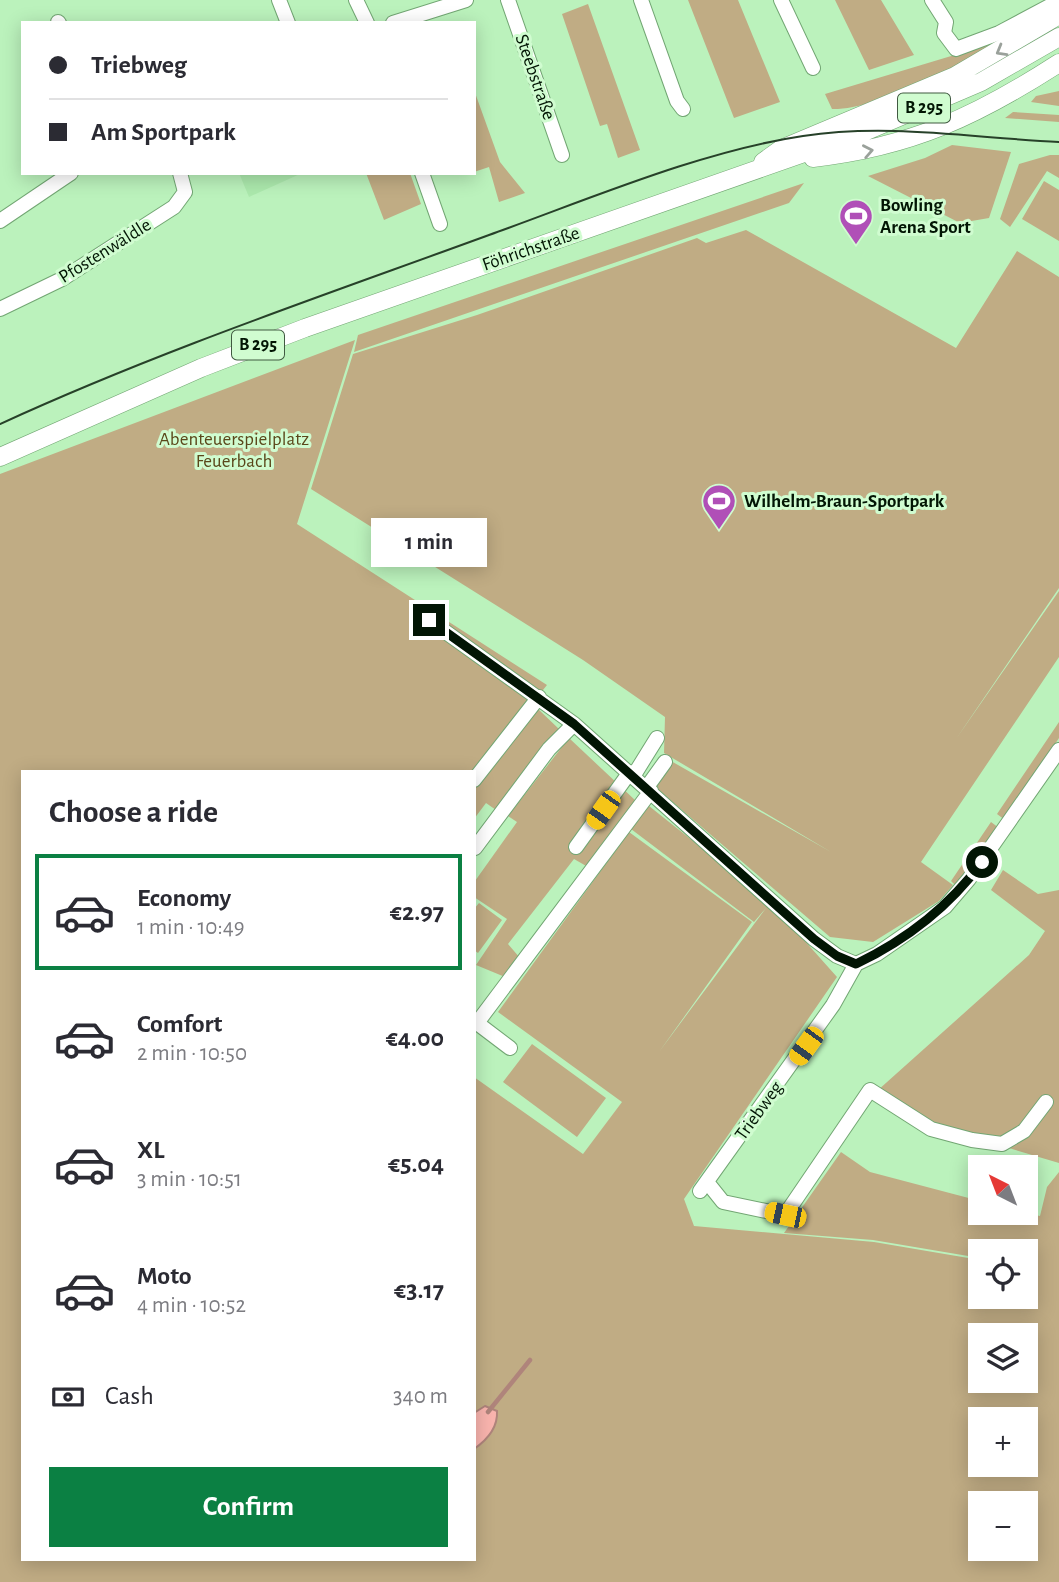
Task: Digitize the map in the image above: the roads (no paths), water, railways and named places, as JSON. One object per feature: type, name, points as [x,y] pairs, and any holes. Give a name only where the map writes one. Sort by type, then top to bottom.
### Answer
[{"type":"main road","points":[[749,173],[781,149],[955,76],[1059,15]]},
{"type":"main road","name":"Föhrichstraße","points":[[0,457],[201,368],[305,327],[781,162],[943,100],[1022,60],[1059,37]]},
{"type":"main road","points":[[781,162],[871,151],[905,142],[978,110],[1059,64]]},
{"type":"street","points":[[279,0],[287,21]]},
{"type":"street","points":[[356,0],[366,21]]},
{"type":"street","points":[[399,21],[466,0]]},
{"type":"street","name":"Steebstraße","points":[[508,0],[562,155]]},
{"type":"street","points":[[641,0],[677,101],[683,109]]},
{"type":"street","points":[[781,0],[813,68]]},
{"type":"street","points":[[932,0],[946,22],[944,33],[956,49],[999,33],[1059,1]]},
{"type":"street","points":[[0,221],[68,175]]},
{"type":"street","name":"Pfostenwäldle","points":[[0,309],[62,279],[174,207],[185,192],[181,175]]},
{"type":"street","points":[[423,175],[440,224]]},
{"type":"street","points":[[429,620],[574,724],[814,939],[837,956],[856,964],[877,954],[946,907],[969,879],[1059,750]]},
{"type":"street","points":[[476,777],[539,697]]},
{"type":"street","points":[[476,847],[549,749],[574,724]]},
{"type":"street","points":[[576,847],[657,738]]},
{"type":"street","points":[[510,1048],[477,1023],[649,789],[665,762]]},
{"type":"street","name":"Triebweg","points":[[856,964],[833,1006],[704,1187],[723,1202],[785,1215],[870,1090],[931,1129],[972,1140],[1002,1144],[1024,1131],[1046,1102]]},
{"type":"waterway","points":[[488,1412],[530,1360]]},
{"type":"tram line","points":[[0,424],[120,372],[243,325],[644,178],[725,153],[764,143],[835,132],[899,131],[1059,142]]},
{"type":"place","name":"Bowling Arena Sport","points":[[856,246]]},
{"type":"place","name":"Wilhelm-Braun-Sportpark","points":[[719,531]]},
{"type":"park label","name":"Abenteuerspielplatz Feuerbach","points":[[234,450]]}]
